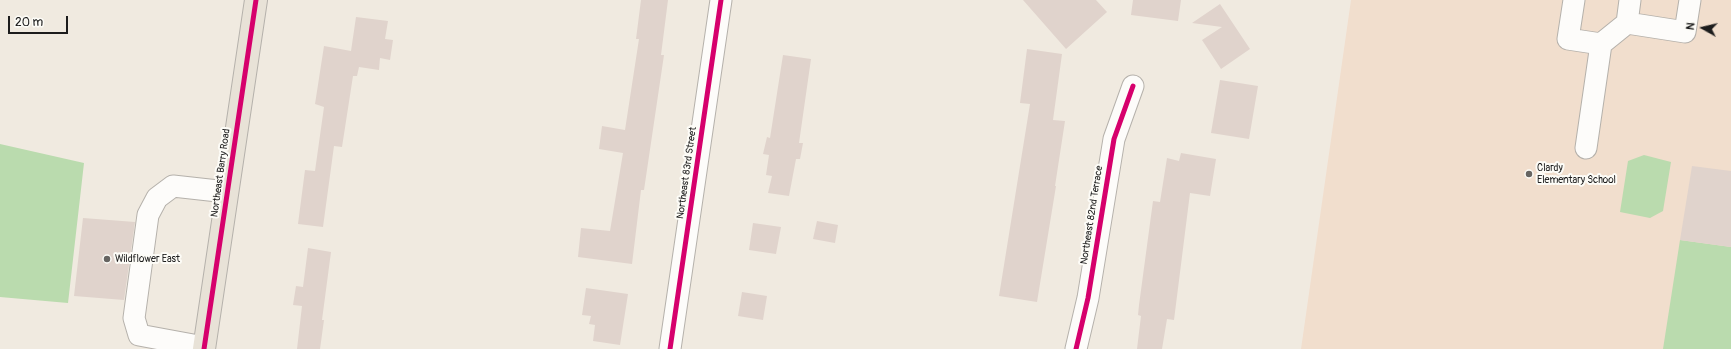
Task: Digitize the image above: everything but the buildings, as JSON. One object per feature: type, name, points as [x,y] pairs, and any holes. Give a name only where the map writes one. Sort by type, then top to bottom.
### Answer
[{"type":"main road","name":"Northeast Barry Road","points":[[204,348],[256,0]]},
{"type":"street","name":"Northeast 83rd Street","points":[[670,349],[722,0]]},
{"type":"street","points":[[1574,0],[1568,39],[1601,44]]},
{"type":"street","points":[[1586,148],[1601,44],[1627,23],[1630,0]]},
{"type":"street","points":[[1627,23],[1686,32],[1690,0]]},
{"type":"street","name":"Northeast 82nd Terrace","points":[[1076,349],[1088,298],[1114,139],[1133,86]]},
{"type":"street","points":[[204,348],[139,334],[134,318],[148,215],[157,198],[173,186],[227,192]]},
{"type":"shaded area","name":"Clardy Elementary School","points":[[1351,0],[1731,0],[1731,349],[1301,349]]},
{"type":"green space","points":[[0,144],[84,163],[68,303],[0,297]]},
{"type":"green space","points":[[1644,155],[1671,162],[1663,211],[1650,218],[1620,212],[1628,161]]},
{"type":"green space","points":[[1680,240],[1731,247],[1731,349],[1663,349]]},
{"type":"cycle path","points":[[204,349],[256,0]]},
{"type":"cycle path","points":[[670,349],[721,0]]},
{"type":"cycle path","points":[[1076,349],[1088,298],[1114,139],[1133,86]]},
{"type":"place","name":"Clardy Elementary School","points":[[1529,174]]},
{"type":"place","name":"Wildflower East","points":[[107,259]]}]
